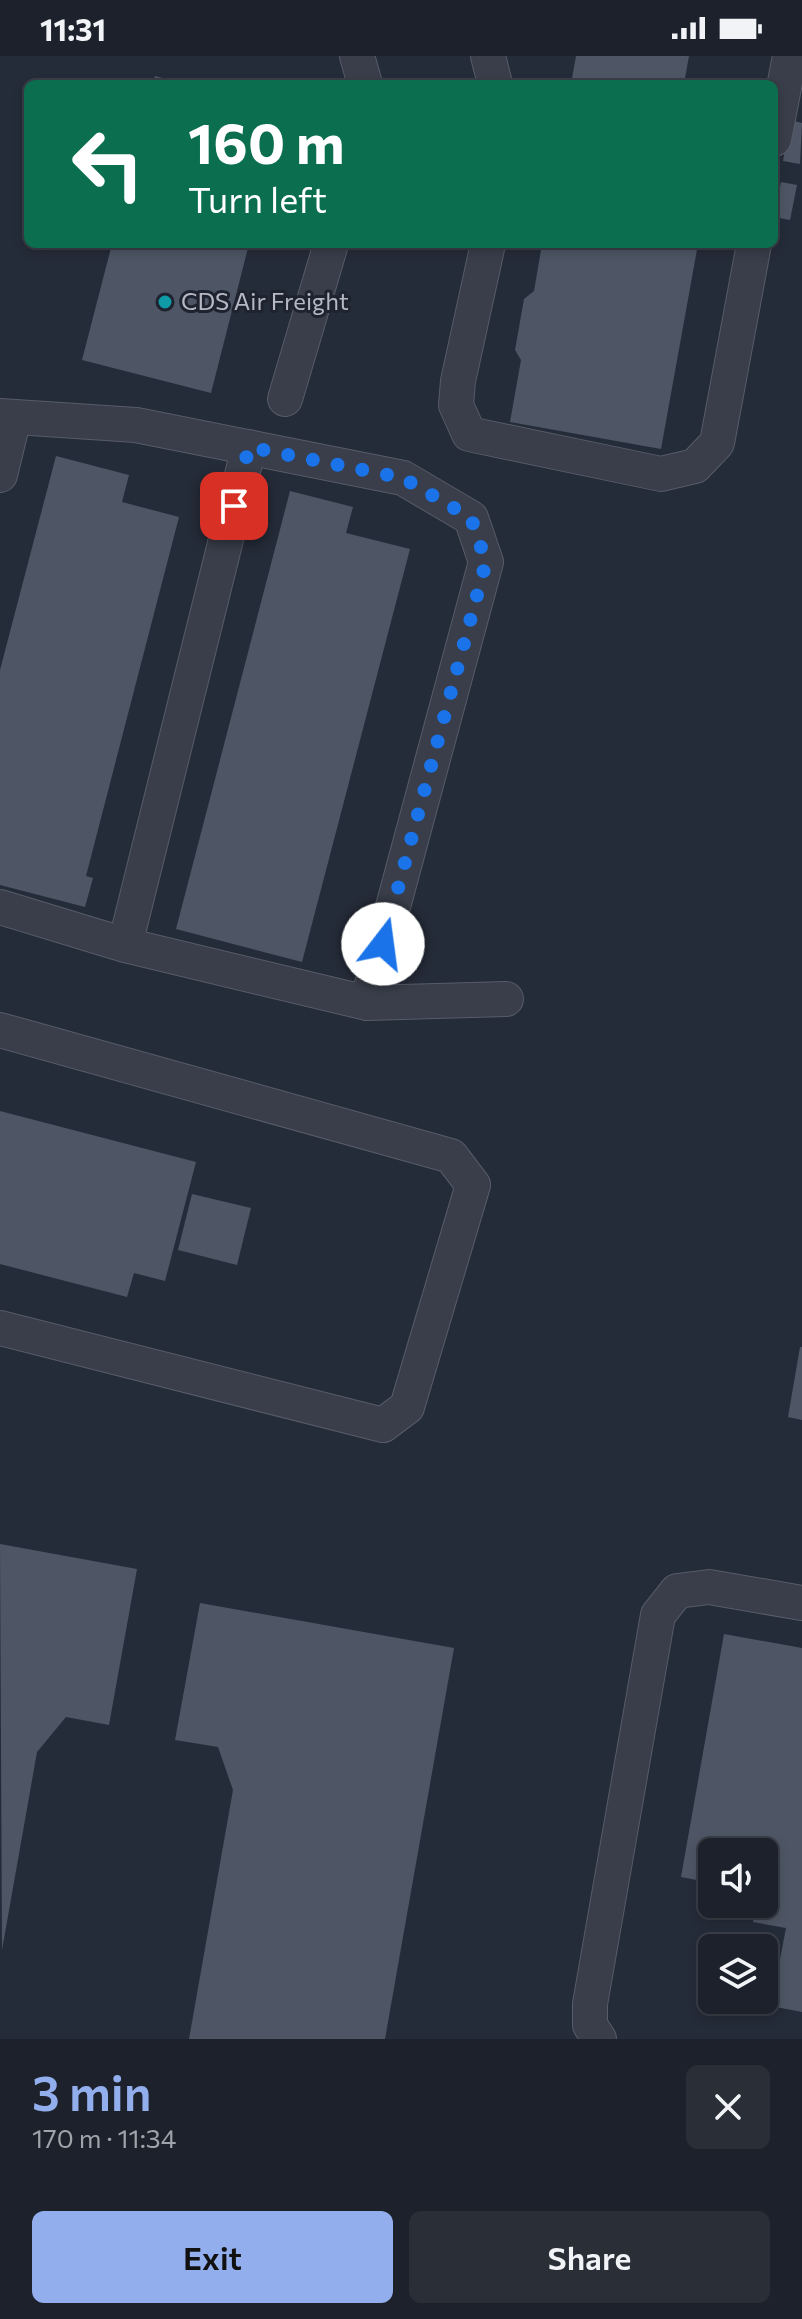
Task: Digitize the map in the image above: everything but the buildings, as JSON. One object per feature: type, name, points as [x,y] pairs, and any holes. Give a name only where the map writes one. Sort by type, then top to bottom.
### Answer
[{"type":"lane","points":[[357,56],[364,80]]},
{"type":"lane","points":[[488,56],[494,80]]},
{"type":"lane","points":[[778,118],[790,56]]},
{"type":"lane","points":[[285,399],[330,248]]},
{"type":"lane","points":[[487,248],[457,393],[456,405],[469,434],[661,474],[695,466],[717,443],[753,248]]},
{"type":"lane","points":[[0,475],[7,417],[136,425],[403,478],[471,518],[486,562],[367,1003]]},
{"type":"lane","points":[[125,945],[249,447]]},
{"type":"lane","points":[[0,907],[125,945],[367,1003],[506,999]]},
{"type":"lane","points":[[0,1030],[451,1156],[473,1185],[407,1407],[383,1425],[0,1328]]},
{"type":"lane","points":[[599,2039],[590,2025],[590,2004],[658,1615],[677,1591],[709,1587],[802,1603]]},
{"type":"place","name":"CDS Air Freight","points":[[165,302]]},
{"type":"route","points":[[234,506],[249,447],[403,478],[471,518],[486,562],[383,944]]}]
